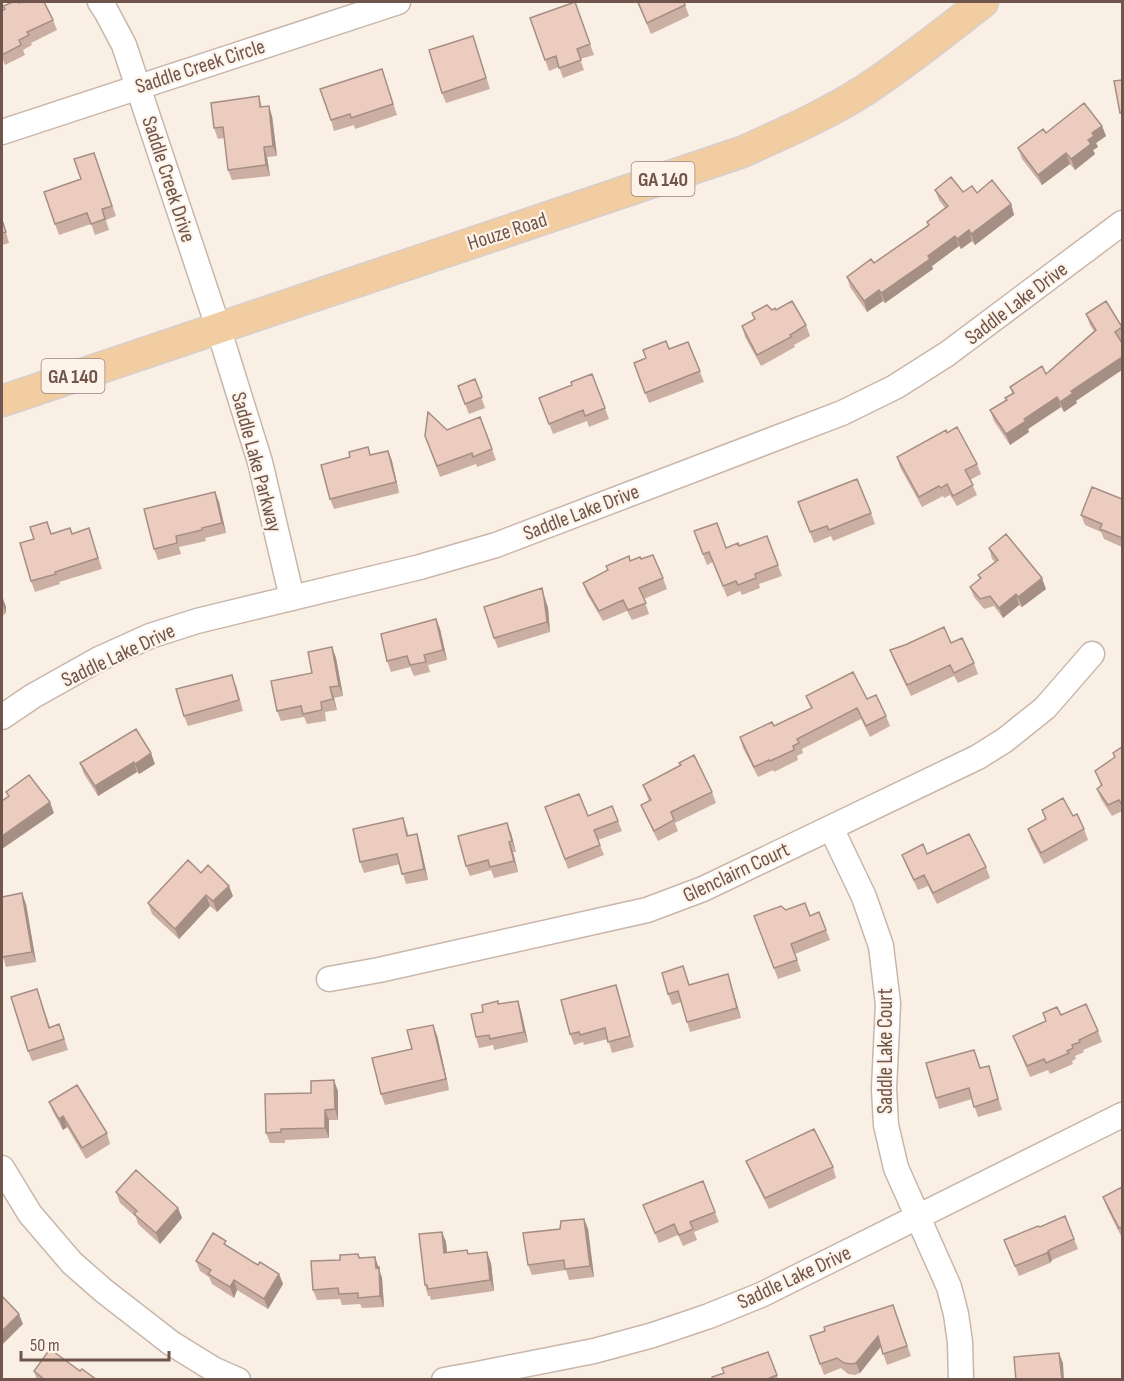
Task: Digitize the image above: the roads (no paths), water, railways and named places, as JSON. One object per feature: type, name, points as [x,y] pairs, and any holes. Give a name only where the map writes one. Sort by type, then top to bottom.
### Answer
[{"type":"main road","name":"Houze Road","points":[[2,401],[742,152],[806,124],[864,90],[983,2]]},
{"type":"street","name":"Saddle Creek Drive","points":[[100,2],[124,45],[218,327]]},
{"type":"street","name":"Saddle Creek Circle","points":[[2,132],[398,2]]},
{"type":"street","name":"Saddle Lake Drive","points":[[2,717],[33,696],[99,659],[150,636],[197,621],[420,567],[496,545],[842,413],[895,387],[947,354],[1122,223]]},
{"type":"street","name":"Saddle Lake Parkway","points":[[218,327],[260,462],[292,598]]},
{"type":"street","name":"Glenclairn Court","points":[[329,979],[379,970],[647,910],[703,889],[978,757],[1005,740],[1045,708],[1092,654]]},
{"type":"street","name":"Saddle Lake Court","points":[[831,828],[864,897],[881,946],[888,1004],[884,1089],[886,1125],[896,1168],[949,1287],[960,1342],[961,1380]]},
{"type":"street","name":"Saddle Lake Drive","points":[[444,1380],[594,1351],[653,1335],[709,1316],[761,1295],[1122,1115]]},
{"type":"street","points":[[2,1168],[30,1214],[72,1263],[171,1344],[213,1369],[238,1380]]}]
